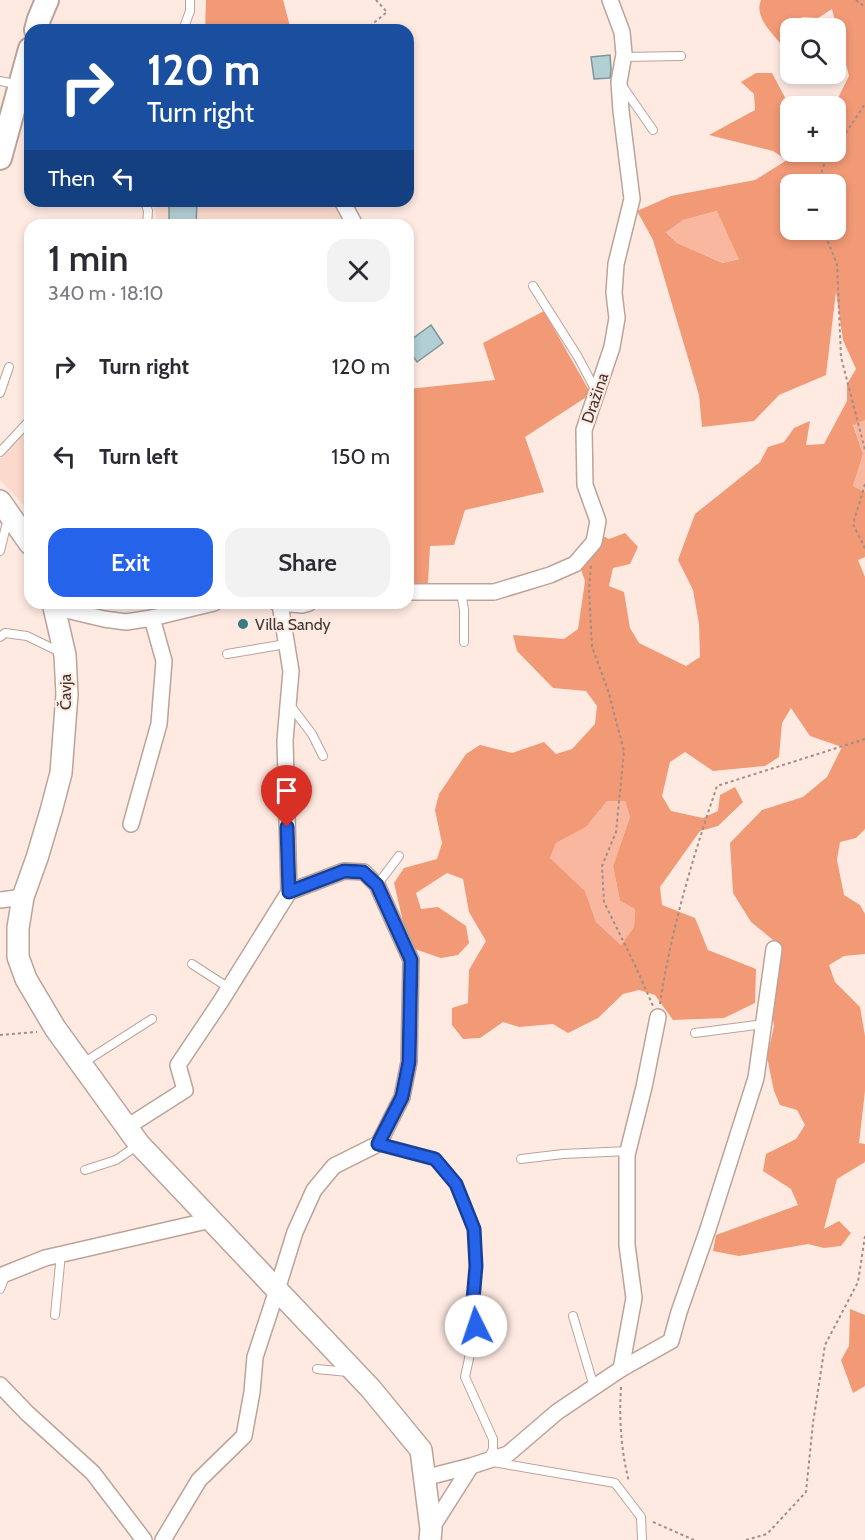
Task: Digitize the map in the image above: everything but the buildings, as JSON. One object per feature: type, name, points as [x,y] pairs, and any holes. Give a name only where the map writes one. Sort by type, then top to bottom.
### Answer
[{"type":"main road","points":[[38,24],[47,0]]},
{"type":"main road","points":[[0,158],[9,112],[24,64]]},
{"type":"main road","points":[[4,507],[24,535]]},
{"type":"main road","name":"Čavja","points":[[55,609],[65,655],[67,694],[61,773],[37,858],[23,897],[18,928],[18,957],[26,979],[55,1028],[133,1135],[356,1372],[421,1450],[431,1535]]},
{"type":"street","points":[[610,0],[622,32],[624,56]]},
{"type":"street","name":"Dražina","points":[[594,542],[598,520],[585,485],[584,430],[612,347],[617,318],[614,293],[616,264],[633,199],[619,82],[624,56]]},
{"type":"street","points":[[414,592],[494,592],[550,575],[575,564],[594,542]]},
{"type":"street","name":"Čavja","points":[[62,609],[86,610],[126,622],[189,609]]},
{"type":"street","points":[[133,1135],[185,1090],[178,1065],[289,892],[285,740],[291,671],[280,609]]},
{"type":"street","points":[[131,824],[159,724],[165,661],[152,618]]},
{"type":"street","points":[[163,1540],[199,1480],[244,1436],[252,1392],[255,1356],[295,1232],[314,1190],[334,1166],[378,1144],[402,1097],[409,1062],[411,960],[377,885],[363,872],[344,871],[289,892]]},
{"type":"street","points":[[0,900],[23,897]]},
{"type":"street","points":[[424,1478],[508,1454],[557,1412],[621,1369],[671,1341],[756,1078],[774,949]]},
{"type":"street","points":[[621,1369],[634,1298],[627,1245],[628,1151],[658,1017]]},
{"type":"street","points":[[3,1274],[45,1258],[211,1220]]},
{"type":"street","points":[[0,1385],[93,1473],[140,1539]]},
{"type":"street","points":[[431,1535],[471,1466]]},
{"type":"lane","points":[[185,24],[190,11],[190,0]]},
{"type":"lane","points":[[624,56],[681,56]]},
{"type":"lane","points":[[619,82],[653,130]]},
{"type":"lane","points":[[533,286],[578,357],[597,392]]},
{"type":"lane","points":[[0,393],[9,366]]},
{"type":"lane","points":[[0,452],[24,426]]},
{"type":"lane","points":[[0,551],[4,507]]},
{"type":"lane","points":[[461,592],[464,610],[464,642]]},
{"type":"lane","points":[[2,639],[5,633],[27,636],[65,655]]},
{"type":"lane","points":[[227,654],[286,644]]},
{"type":"lane","points":[[288,703],[312,734],[323,756]]},
{"type":"lane","points":[[377,885],[399,856]]},
{"type":"lane","points":[[192,964],[229,988]]},
{"type":"lane","points":[[81,1064],[152,1018]]},
{"type":"lane","points":[[695,1033],[764,1024]]},
{"type":"lane","points":[[86,1170],[116,1160],[133,1135]]},
{"type":"lane","points":[[378,1144],[435,1159],[456,1184],[474,1229],[476,1266],[473,1300],[476,1326],[465,1377],[493,1439],[493,1449],[487,1461],[615,1483],[641,1517],[642,1540]]},
{"type":"lane","points":[[521,1159],[563,1154],[628,1151]]},
{"type":"lane","points":[[55,1315],[61,1254]]},
{"type":"lane","points":[[0,1289],[3,1274]]},
{"type":"lane","points":[[573,1316],[594,1387]]},
{"type":"lane","points":[[316,1369],[356,1372]]},
{"type":"path","points":[[372,24],[387,12],[376,0]]},
{"type":"path","points":[[855,0],[865,7]]},
{"type":"path","points":[[846,133],[865,104]]},
{"type":"path","points":[[827,240],[837,264],[842,357],[865,450]]},
{"type":"path","points":[[865,484],[853,524],[865,548]]},
{"type":"path","points":[[594,542],[588,590],[592,647],[608,690],[624,751],[616,832],[602,866],[604,902],[658,1017]]},
{"type":"path","points":[[658,1017],[665,968],[691,863],[717,786],[865,739]]},
{"type":"path","points":[[0,1035],[39,1032],[55,1028]]},
{"type":"path","points":[[746,1540],[767,1534],[806,1492],[813,1423],[825,1345],[858,1282],[865,1236]]},
{"type":"path","points":[[621,1369],[619,1418],[623,1457],[635,1509]]},
{"type":"path","points":[[641,1517],[694,1540]]},
{"type":"shaded area","points":[[206,0],[283,0],[289,24],[205,24]]},
{"type":"shaded area","points":[[761,0],[865,0],[865,420],[853,425],[863,454],[853,486],[865,492],[865,557],[858,560],[865,577],[865,829],[856,838],[840,842],[837,860],[844,895],[860,905],[865,914],[865,954],[844,956],[829,965],[835,982],[860,1007],[865,1036],[865,1091],[859,1143],[865,1144],[865,1162],[837,1179],[824,1229],[839,1221],[851,1233],[841,1246],[824,1248],[808,1244],[739,1256],[713,1251],[716,1235],[798,1205],[791,1189],[763,1171],[766,1154],[796,1139],[805,1125],[797,1110],[780,1105],[774,1091],[767,1057],[774,1026],[765,973],[777,943],[751,922],[733,893],[730,843],[762,810],[803,797],[827,777],[842,747],[810,736],[791,708],[782,723],[779,757],[765,766],[713,771],[685,752],[670,762],[662,796],[671,811],[703,818],[718,811],[720,795],[735,787],[743,802],[718,826],[700,831],[660,887],[662,905],[695,918],[708,950],[756,969],[755,1003],[724,1018],[673,1020],[655,995],[639,990],[623,994],[598,1018],[568,1033],[553,1024],[519,1027],[503,1022],[480,1038],[463,1039],[452,1025],[452,1008],[468,1003],[469,970],[486,941],[469,912],[463,879],[447,873],[416,893],[421,909],[438,907],[466,926],[469,943],[458,955],[441,958],[409,947],[394,883],[404,868],[437,859],[442,843],[435,810],[439,794],[466,754],[480,745],[512,753],[544,742],[556,754],[572,749],[595,724],[597,706],[586,691],[553,688],[517,651],[513,635],[564,639],[578,629],[585,581],[579,564],[592,555],[603,536],[609,539],[625,533],[638,547],[630,564],[613,568],[609,586],[624,592],[630,628],[639,643],[686,666],[700,657],[699,624],[693,590],[678,560],[695,514],[760,462],[768,447],[784,442],[794,428],[810,421],[806,445],[824,444],[847,401],[847,384],[856,369],[843,340],[836,292],[826,375],[779,395],[754,421],[702,427],[699,395],[653,240],[637,211],[671,196],[755,180],[784,162],[846,162],[846,96],[839,96],[849,76],[846,64],[846,18],[834,18],[832,9],[818,18],[780,18],[780,43],[764,23],[760,12]],"holes":[[[717,211],[739,259],[723,263],[677,243],[666,232],[683,220]],[[607,801],[625,801],[630,817],[613,866],[620,901],[635,909],[634,927],[621,945],[596,922],[585,891],[550,858],[556,843],[586,827]]]},
{"type":"shaded area","points":[[756,73],[772,73],[784,96],[780,96],[780,156],[773,151],[709,135],[755,110],[754,94],[741,82]]},
{"type":"shaded area","points":[[154,207],[336,207],[342,219],[156,219]]},
{"type":"shaded area","points":[[718,211],[740,258],[724,263],[677,243],[666,231],[683,220]]},
{"type":"shaded area","points":[[544,311],[591,394],[525,437],[544,492],[465,510],[454,545],[430,546],[428,583],[414,584],[414,388],[495,380],[483,343]]},
{"type":"shaded area","points":[[865,420],[865,492],[853,486],[863,454],[853,424]]},
{"type":"shaded area","points":[[24,433],[24,505],[0,480],[0,459]]},
{"type":"shaded area","points":[[607,801],[625,801],[630,817],[613,866],[620,901],[635,909],[634,927],[621,945],[596,922],[585,891],[550,858],[556,843],[586,827]]},
{"type":"shaded area","points":[[850,1309],[865,1315],[865,1386],[853,1393],[841,1360],[849,1346]]},
{"type":"place","name":"Villa Sandy","points":[[243,624]]},
{"type":"route","points":[[287,827],[289,892],[344,871],[363,872],[377,885],[411,960],[409,1062],[402,1097],[378,1144],[435,1159],[456,1184],[474,1229],[476,1266],[473,1300],[476,1326]]}]
